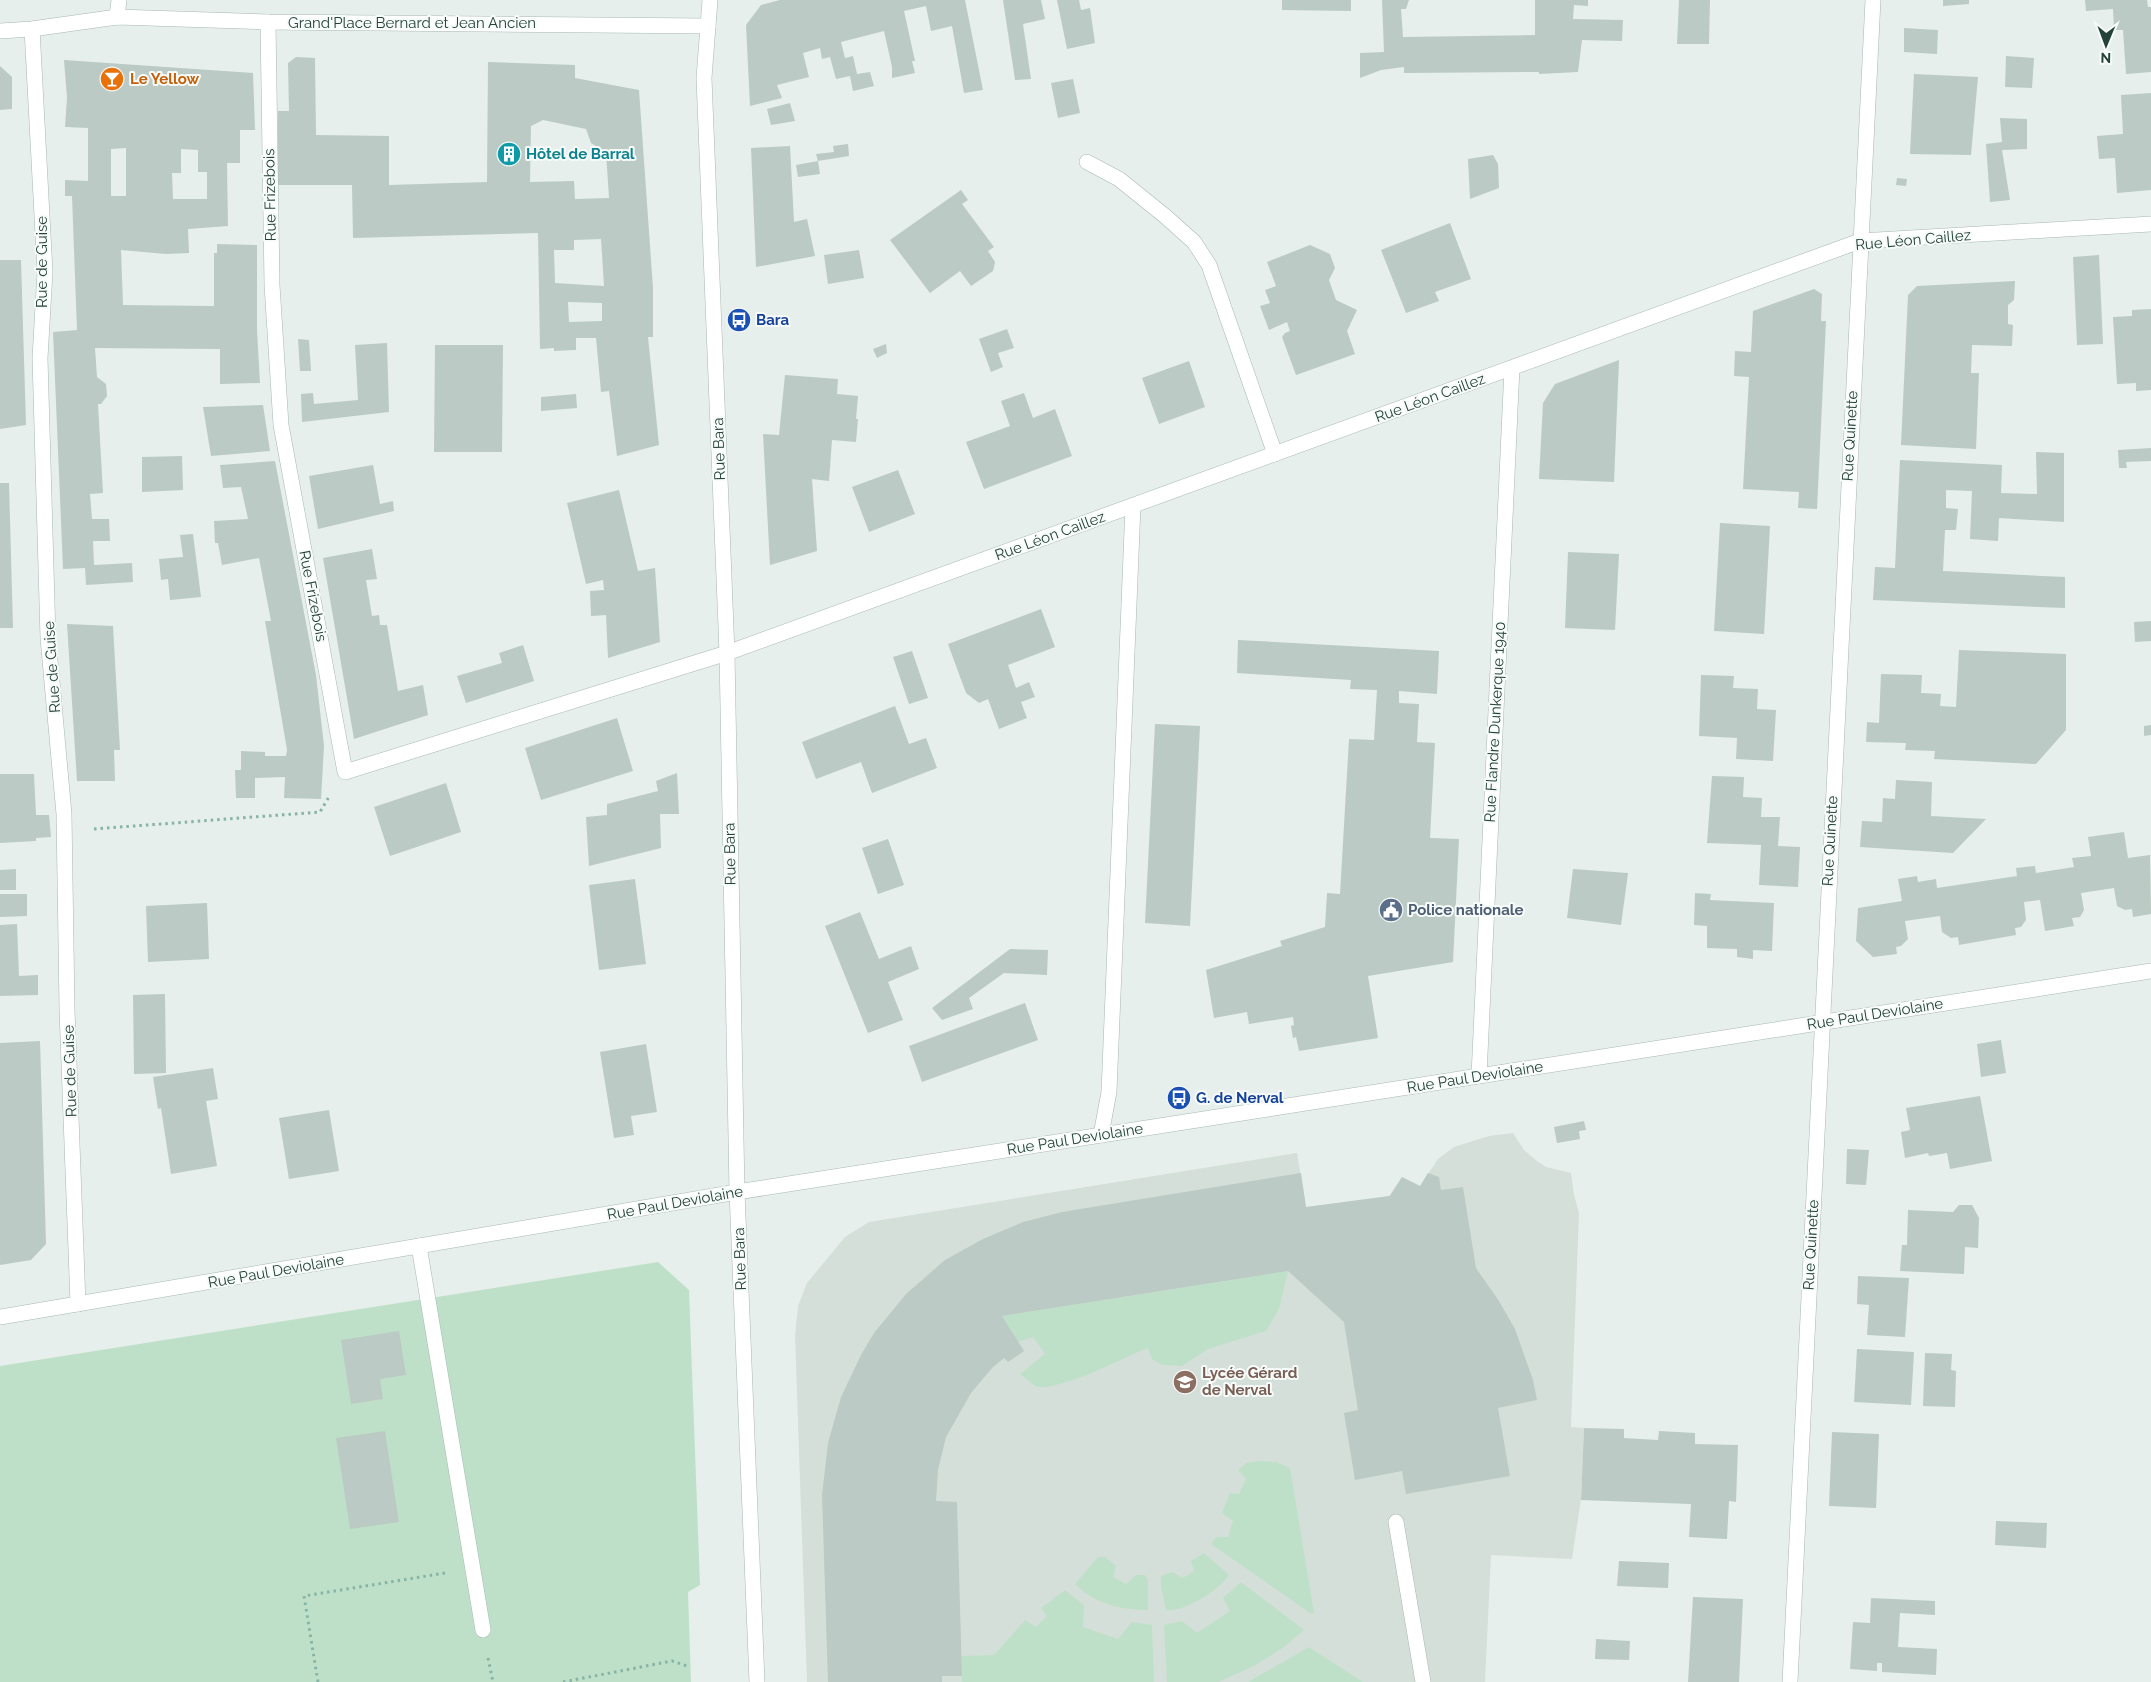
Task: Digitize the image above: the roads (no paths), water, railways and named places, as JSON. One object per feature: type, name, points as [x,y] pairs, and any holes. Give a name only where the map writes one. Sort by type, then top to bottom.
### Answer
[{"type":"street","points":[[117,17],[119,0]]},
{"type":"street","name":"Rue Bara","points":[[710,0],[704,78],[727,653],[738,1192],[757,1682]]},
{"type":"street","name":"Rue Quinette","points":[[1790,1682],[1821,1022],[1873,0]]},
{"type":"street","name":"Grand'Place Bernard et Jean Ancien","points":[[0,30],[32,29],[117,17],[268,22],[708,26]]},
{"type":"street","name":"Rue Frizebois","points":[[268,22],[272,284],[281,425],[345,772],[727,653]]},
{"type":"street","name":"Rue de Guise","points":[[32,29],[44,272],[40,358],[48,638],[64,814],[67,1010],[78,1304]]},
{"type":"street","points":[[1087,162],[1119,179],[1194,242],[1209,265],[1275,454]]},
{"type":"street","name":"Rue Léon Caillez","points":[[727,653],[1860,241],[2151,224]]},
{"type":"street","name":"Rue Flandre Dunkerque 1940","points":[[1479,1076],[1512,368]]},
{"type":"street","points":[[1101,1135],[1109,1092],[1133,506]]},
{"type":"street","name":"Rue Paul Deviolaine","points":[[0,1317],[738,1192],[2151,971]]},
{"type":"street","points":[[419,1246],[483,1630]]},
{"type":"street","points":[[1396,1522],[1423,1682]]},
{"type":"place","name":"Le Yellow","points":[[112,79]]},
{"type":"place","name":"Hôtel de Barral","points":[[509,154]]},
{"type":"place","name":"Bara","points":[[739,320]]},
{"type":"place","name":"Police nationale","points":[[1391,910]]},
{"type":"place","name":"G. de Nerval","points":[[1179,1098]]},
{"type":"place","name":"Lycée Gérard de Nerval","points":[[1185,1382]]}]
